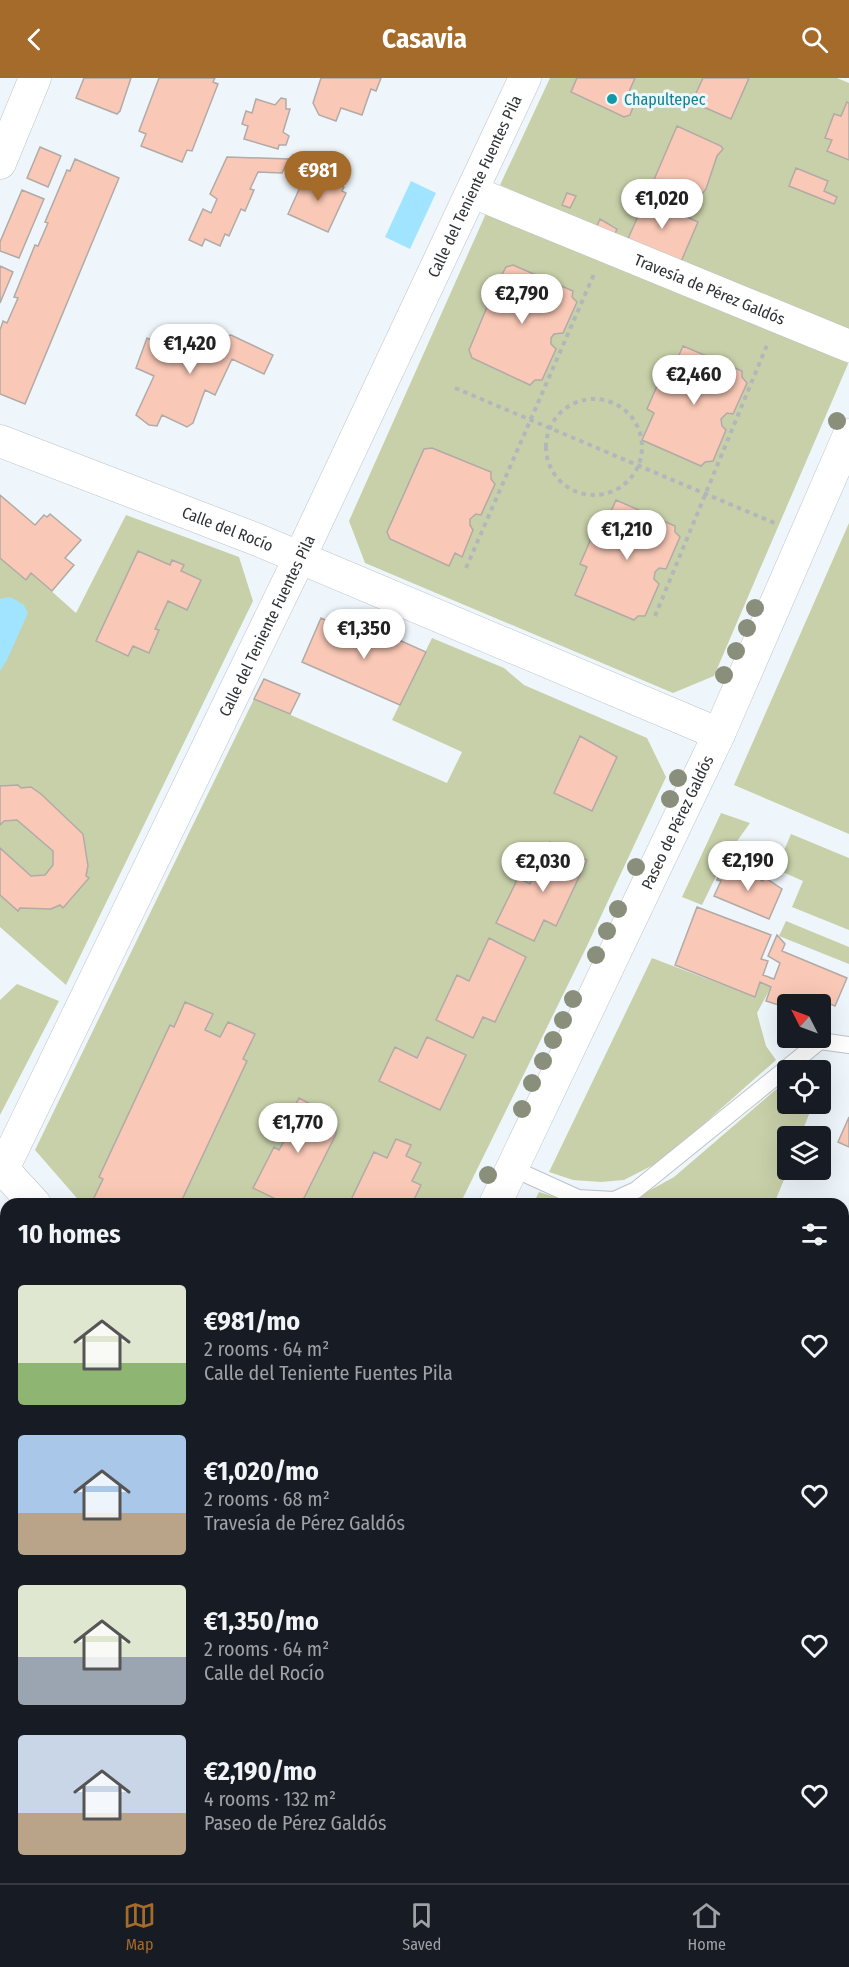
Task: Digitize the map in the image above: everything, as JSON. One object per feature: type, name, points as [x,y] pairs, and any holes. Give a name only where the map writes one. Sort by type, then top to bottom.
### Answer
[{"type":"street","points":[[0,163],[35,78]]},
{"type":"street","name":"Calle del Teniente Fuentes Pila","points":[[2,1167],[299,559],[525,78]]},
{"type":"street","name":"Travesía de Pérez Galdós","points":[[473,192],[849,346]]},
{"type":"street","name":"Paseo de Pérez Galdós","points":[[498,1198],[719,734],[849,435]]},
{"type":"street","name":"Calle del Rocío","points":[[0,441],[299,559],[719,734]]},
{"type":"street","points":[[2,1167],[30,1198]]},
{"type":"lane","points":[[618,1198],[636,1190],[820,1041],[849,1045]]},
{"type":"lane","points":[[512,1168],[578,1198]]},
{"type":"path","points":[[466,568],[595,271]]},
{"type":"path","points":[[655,616],[704,493],[768,346],[757,341]]},
{"type":"path","points":[[455,388],[806,536]]},
{"type":"path","points":[[592,399],[613,402],[634,419],[640,432],[642,445],[638,465],[627,482],[615,490],[595,494],[575,491],[554,474],[548,462],[546,448],[550,428],[561,411],[573,404],[592,399]]},
{"type":"green space","points":[[550,78],[837,78],[849,83],[849,335],[680,264],[657,204],[665,184],[699,198],[706,189],[717,156],[723,149],[678,126],[627,241],[614,236],[617,228],[601,220],[596,228],[500,185]],"holes":[[[797,168],[828,181],[824,191],[836,196],[834,204],[789,185]]]},
{"type":"green space","points":[[488,209],[846,360],[848,364],[714,676],[673,693],[365,563],[349,521]]},
{"type":"green space","points":[[126,515],[239,557],[253,601],[66,985],[0,927],[0,558],[31,573],[76,613]]},
{"type":"green space","points":[[849,523],[849,834],[734,785]]},
{"type":"green space","points":[[432,638],[504,668],[524,685],[647,738],[666,777],[587,946],[463,1198],[77,1198],[35,1150],[254,699],[447,783],[462,752],[392,720]]},
{"type":"green space","points":[[721,813],[750,823],[725,858],[702,905],[682,897]]},
{"type":"green space","points":[[791,834],[849,858],[849,930],[792,907],[803,881],[776,869]]},
{"type":"green space","points":[[786,921],[849,947],[849,964],[779,936]]},
{"type":"green space","points":[[652,958],[755,997],[760,982],[771,987],[757,1013],[766,1046],[776,1060],[663,1160],[624,1180],[601,1182],[573,1180],[549,1172]]},
{"type":"green space","points":[[17,984],[59,1001],[0,1115],[0,1000]]},
{"type":"green space","points":[[777,1089],[777,1114],[809,1114],[804,1126],[777,1126],[777,1180],[784,1180],[776,1198],[636,1198],[674,1177]]},
{"type":"green space","points":[[539,1192],[558,1198],[536,1198]]},
{"type":"water","points":[[411,181],[436,193],[410,249],[385,237]]},
{"type":"water","points":[[10,597],[23,604],[28,613],[0,671],[0,599]]},
{"type":"building","points":[[84,78],[131,78],[117,114],[76,98]]},
{"type":"building","points":[[159,78],[215,78],[213,82],[218,84],[192,151],[187,150],[182,162],[141,146],[146,134],[139,131]]},
{"type":"building","points":[[321,78],[381,78],[376,91],[371,89],[362,115],[341,108],[336,121],[319,115],[313,103]]},
{"type":"building","name":"Chapultepec","points":[[577,78],[635,78],[628,94],[635,102],[630,115],[624,117],[571,92]]},
{"type":"building","points":[[703,78],[749,78],[731,119],[692,102]]},
{"type":"building","points":[[281,98],[286,99],[286,109],[290,109],[283,132],[289,136],[286,145],[279,145],[278,149],[244,139],[248,126],[242,124],[246,111],[252,113],[256,99],[275,105]]},
{"type":"building","points":[[847,102],[849,103],[849,160],[827,151],[832,140],[825,138],[834,114],[841,116]]},
{"type":"building","points":[[677,126],[723,149],[717,156],[706,189],[699,198],[665,184],[661,194],[650,189]]},
{"type":"building","points":[[40,147],[61,156],[48,187],[27,178]]},
{"type":"building","points":[[227,157],[289,159],[282,173],[258,172],[250,189],[254,190],[245,211],[241,209],[229,236],[225,234],[220,246],[205,239],[202,246],[189,240],[203,209],[211,213],[217,199],[210,194]]},
{"type":"building","points":[[75,159],[119,178],[25,404],[0,394],[0,330],[3,321],[7,323],[18,298],[14,297],[35,245],[38,246],[48,223],[45,222],[67,170],[70,171]]},
{"type":"building","points":[[796,168],[828,181],[824,191],[837,197],[834,204],[789,186]]},
{"type":"building","points":[[306,174],[319,181],[325,176],[331,179],[331,186],[333,182],[344,187],[342,191],[346,193],[328,232],[288,214]]},
{"type":"building","points":[[650,189],[661,194],[657,204],[698,222],[680,264],[627,241]]},
{"type":"building","points":[[22,190],[44,199],[19,258],[0,251],[0,242]]},
{"type":"building","points":[[567,193],[576,196],[570,208],[562,205]]},
{"type":"building","points":[[600,219],[617,229],[614,236],[596,228]]},
{"type":"building","points":[[513,265],[573,291],[572,297],[577,302],[563,333],[554,334],[551,338],[551,344],[556,349],[542,380],[535,380],[530,385],[472,358],[469,350],[495,288],[506,267]]},
{"type":"building","points":[[0,266],[13,272],[0,303]]},
{"type":"building","points":[[174,335],[207,351],[216,339],[231,335],[273,355],[264,374],[232,359],[215,395],[205,390],[193,423],[187,427],[162,415],[157,426],[149,425],[136,415],[154,376],[136,368],[147,338],[168,348]]},
{"type":"building","points":[[683,346],[742,371],[742,377],[747,383],[733,414],[727,413],[721,419],[722,426],[726,430],[713,461],[705,462],[701,466],[642,440],[654,413],[647,409],[664,370],[671,373]]},
{"type":"building","points":[[432,448],[491,472],[491,479],[495,484],[481,515],[476,514],[470,519],[473,530],[462,557],[455,553],[449,566],[390,539],[387,532],[424,449]]},
{"type":"building","points":[[0,495],[35,525],[44,515],[47,517],[50,514],[81,540],[65,558],[74,565],[52,591],[31,573],[26,580],[0,558]]},
{"type":"building","points":[[616,500],[675,526],[675,532],[680,537],[666,569],[659,568],[655,572],[654,579],[659,584],[645,616],[638,616],[634,620],[575,595],[587,567],[580,564],[597,525],[604,527]]},
{"type":"building","points":[[138,551],[170,565],[172,560],[184,565],[181,571],[201,580],[187,610],[168,601],[155,629],[159,630],[149,653],[133,646],[128,656],[96,641]]},
{"type":"building","points":[[321,618],[351,632],[353,626],[396,645],[399,640],[426,652],[400,705],[302,662]]},
{"type":"building","points":[[264,679],[300,694],[290,714],[254,699]]},
{"type":"building","points":[[580,736],[617,757],[592,811],[554,793]]},
{"type":"building","points":[[18,785],[21,788],[31,787],[41,794],[83,834],[88,866],[86,876],[89,878],[63,908],[60,905],[51,909],[20,908],[18,911],[0,895],[0,848],[31,876],[45,875],[53,865],[53,851],[17,820],[4,821],[0,825],[0,786]]},
{"type":"building","points":[[550,842],[587,860],[556,926],[544,920],[534,941],[496,923],[518,878],[530,884]]},
{"type":"building","points":[[727,866],[763,881],[764,877],[782,889],[769,919],[714,896],[721,881],[717,880],[722,869],[725,870]]},
{"type":"building","points":[[697,907],[771,935],[761,959],[768,961],[763,975],[774,979],[780,963],[768,956],[777,935],[785,944],[782,951],[847,978],[835,1006],[831,1004],[831,994],[777,994],[777,1004],[766,1001],[771,987],[760,982],[755,997],[675,965]]},
{"type":"building","points":[[489,938],[526,957],[495,1022],[483,1017],[473,1038],[436,1020],[457,975],[469,981]]},
{"type":"building","points":[[185,1002],[213,1014],[205,1030],[220,1037],[228,1022],[255,1034],[243,1059],[247,1061],[183,1198],[94,1198],[103,1179],[99,1177],[170,1025],[174,1027]]},
{"type":"building","points":[[427,1037],[466,1055],[440,1110],[379,1081],[395,1047],[417,1058]]},
{"type":"building","points":[[299,1098],[335,1117],[336,1134],[304,1198],[274,1198],[253,1188],[274,1147],[279,1150],[284,1141],[278,1138]]},
{"type":"building","points":[[849,1117],[849,1147],[838,1142]]},
{"type":"building","points":[[396,1139],[411,1145],[406,1156],[421,1163],[412,1181],[421,1185],[415,1198],[352,1198],[374,1152],[387,1158]]},
{"type":"place","name":"Chapultepec","points":[[612,99]]}]
